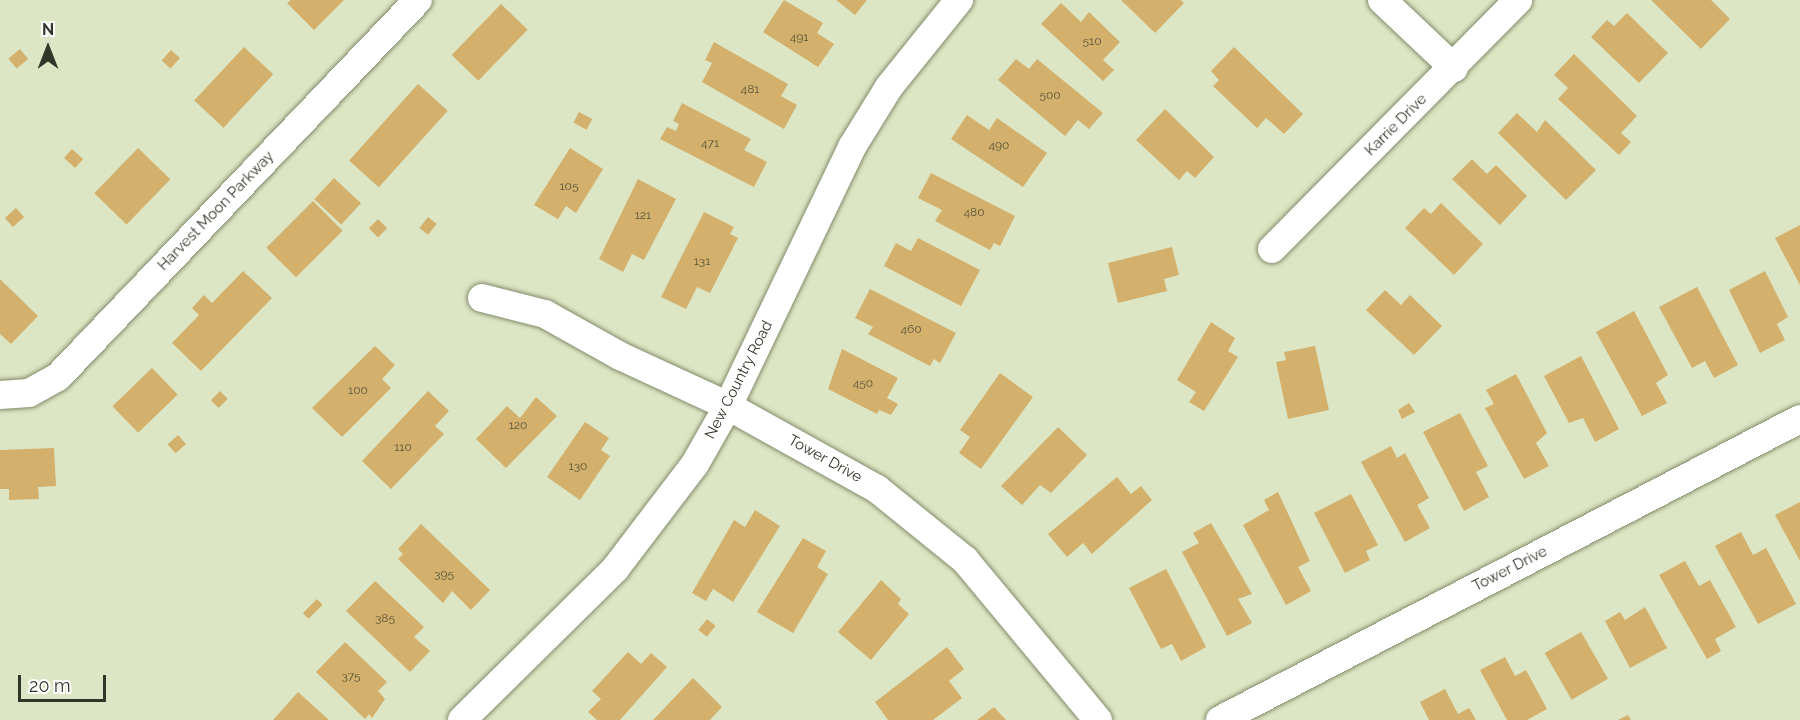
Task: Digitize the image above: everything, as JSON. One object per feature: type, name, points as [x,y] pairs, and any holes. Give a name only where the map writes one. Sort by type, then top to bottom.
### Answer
[{"type":"street","name":"Harvest Moon Parkway","points":[[0,395],[29,393],[58,377],[418,0]]},
{"type":"street","name":"New Country Road","points":[[475,716],[615,569],[695,464],[728,406],[852,147],[889,87],[958,0]]},
{"type":"street","points":[[1382,0],[1454,68]]},
{"type":"street","name":"Karrie Drive","points":[[1272,249],[1454,68],[1518,0]]},
{"type":"street","name":"Tower Drive","points":[[482,298],[545,314],[620,356],[728,406],[877,489],[965,560],[1098,720]]},
{"type":"street","name":"Tower Drive","points":[[1220,720],[1800,419]]},
{"type":"building","points":[[291,0],[344,0],[314,30],[287,3]]},
{"type":"building","points":[[784,0],[823,23],[817,33],[834,44],[818,67],[763,32]]},
{"type":"building","points":[[836,0],[867,0],[855,15]]},
{"type":"building","points":[[1121,0],[1181,0],[1184,3],[1155,33]]},
{"type":"building","points":[[1651,0],[1711,0],[1730,19],[1701,49]]},
{"type":"building","points":[[1061,3],[1081,22],[1089,12],[1120,42],[1103,60],[1114,70],[1103,81],[1041,24]]},
{"type":"building","points":[[501,4],[528,30],[478,81],[452,55]]},
{"type":"building","points":[[1627,13],[1668,53],[1639,83],[1591,37],[1607,20],[1614,26]]},
{"type":"building","points":[[714,42],[788,84],[781,96],[797,105],[784,129],[702,82],[712,63],[705,60]]},
{"type":"building","points":[[244,47],[273,74],[223,128],[194,100]]},
{"type":"building","points":[[1234,47],[1303,114],[1284,134],[1266,118],[1257,128],[1213,86],[1219,80],[1211,71]]},
{"type":"building","points":[[20,49],[28,59],[17,69],[8,58]]},
{"type":"building","points":[[171,50],[180,58],[171,68],[162,60]]},
{"type":"building","points":[[1574,54],[1637,116],[1621,133],[1631,142],[1619,155],[1558,99],[1568,88],[1554,75]]},
{"type":"building","points":[[1016,59],[1029,69],[1037,59],[1103,113],[1089,129],[1078,120],[1065,136],[998,80]]},
{"type":"building","points":[[418,84],[448,111],[379,187],[349,161]]},
{"type":"building","points":[[682,103],[751,139],[744,150],[767,162],[754,187],[660,139],[667,127],[676,131],[679,124],[673,121]]},
{"type":"building","points":[[1165,109],[1214,157],[1195,178],[1187,171],[1179,180],[1136,140]]},
{"type":"building","points":[[579,112],[592,119],[587,130],[573,123]]},
{"type":"building","points":[[1517,113],[1537,132],[1545,120],[1596,170],[1566,200],[1498,133]]},
{"type":"building","points":[[967,115],[989,130],[997,118],[1047,153],[1023,187],[951,139]]},
{"type":"building","points":[[138,148],[170,179],[127,225],[94,193]]},
{"type":"building","points":[[570,148],[603,169],[576,213],[566,206],[558,219],[534,205]]},
{"type":"building","points":[[72,149],[83,159],[75,168],[64,158]]},
{"type":"building","points":[[1472,159],[1487,174],[1496,165],[1527,196],[1500,225],[1452,179]]},
{"type":"building","points":[[931,173],[1015,216],[1000,246],[994,243],[990,250],[935,221],[942,210],[918,198]]},
{"type":"building","points":[[334,178],[361,203],[341,224],[314,199]]},
{"type":"building","points":[[638,179],[676,199],[644,260],[632,254],[623,272],[599,259]]},
{"type":"building","points":[[313,201],[343,231],[296,277],[266,248]]},
{"type":"building","points":[[1441,203],[1483,244],[1454,275],[1405,228],[1424,208],[1431,214]]},
{"type":"building","points":[[16,208],[24,217],[13,227],[5,218]]},
{"type":"building","points":[[704,212],[734,227],[730,234],[738,238],[710,293],[697,287],[686,309],[661,297]]},
{"type":"building","points":[[428,217],[437,224],[428,235],[419,228]]},
{"type":"building","points":[[378,219],[387,228],[378,237],[369,228]]},
{"type":"building","points":[[1800,225],[1800,285],[1775,238]]},
{"type":"building","points":[[918,238],[980,270],[961,306],[884,266],[896,243],[911,251]]},
{"type":"building","points":[[1172,247],[1179,275],[1164,279],[1167,291],[1118,303],[1108,263]]},
{"type":"building","points":[[243,271],[272,298],[201,371],[172,343],[199,315],[192,308],[204,295],[212,303]]},
{"type":"building","points":[[1765,271],[1788,317],[1777,324],[1785,340],[1760,353],[1729,290]]},
{"type":"building","points":[[0,279],[38,316],[11,344],[0,334]]},
{"type":"building","points":[[1697,287],[1738,365],[1714,378],[1705,361],[1692,368],[1659,307]]},
{"type":"building","points":[[870,289],[956,333],[940,363],[934,359],[930,366],[868,334],[873,327],[855,318]]},
{"type":"building","points":[[1385,290],[1401,305],[1410,295],[1442,326],[1414,355],[1366,310]]},
{"type":"building","points":[[1634,311],[1668,375],[1656,383],[1667,403],[1642,416],[1596,332]]},
{"type":"building","points":[[1211,322],[1235,338],[1228,351],[1238,357],[1204,411],[1189,402],[1196,392],[1177,380]]},
{"type":"building","points":[[375,346],[395,365],[382,379],[391,388],[342,437],[312,408]]},
{"type":"building","points":[[1315,346],[1329,410],[1288,419],[1276,362],[1286,360],[1284,352]]},
{"type":"building","points":[[842,349],[898,378],[887,398],[898,404],[891,415],[879,410],[877,414],[828,389]]},
{"type":"building","points":[[1581,356],[1619,429],[1595,442],[1583,418],[1569,423],[1544,376]]},
{"type":"building","points":[[152,368],[178,395],[138,433],[112,406]]},
{"type":"building","points":[[1000,373],[1033,397],[981,469],[959,453],[970,437],[960,430]]},
{"type":"building","points":[[1516,374],[1547,433],[1536,443],[1549,466],[1524,479],[1485,408],[1494,404],[1486,390]]},
{"type":"building","points":[[220,391],[228,399],[219,408],[211,400]]},
{"type":"building","points":[[428,391],[449,411],[435,426],[444,434],[391,489],[362,461]]},
{"type":"building","points":[[536,397],[557,416],[506,468],[476,439],[507,406],[520,418]]},
{"type":"building","points":[[1409,403],[1415,412],[1402,419],[1398,410]]},
{"type":"building","points":[[1460,413],[1488,466],[1476,472],[1489,497],[1464,511],[1423,432]]},
{"type":"building","points":[[585,422],[609,438],[601,450],[610,456],[580,500],[547,477]]},
{"type":"building","points":[[1058,427],[1087,455],[1051,493],[1040,485],[1022,505],[1001,486]]},
{"type":"building","points":[[178,435],[186,444],[176,453],[168,444]]},
{"type":"building","points":[[1391,446],[1397,458],[1405,453],[1429,498],[1417,505],[1430,528],[1405,542],[1361,462]]},
{"type":"building","points":[[54,448],[56,486],[38,487],[39,499],[9,500],[9,489],[0,489],[0,450]]},
{"type":"building","points":[[1117,477],[1131,494],[1141,486],[1152,500],[1092,554],[1083,543],[1067,557],[1048,534]]},
{"type":"building","points":[[1278,492],[1310,561],[1298,567],[1311,591],[1286,605],[1243,525],[1269,510],[1264,500]]},
{"type":"building","points":[[1351,494],[1378,545],[1366,551],[1370,560],[1345,573],[1314,513]]},
{"type":"building","points":[[1800,502],[1800,561],[1775,515]]},
{"type":"building","points":[[755,510],[780,526],[733,602],[713,589],[706,601],[692,593],[734,520],[745,527]]},
{"type":"building","points":[[1211,523],[1252,594],[1238,599],[1252,623],[1227,636],[1182,552],[1199,543],[1193,533]]},
{"type":"building","points":[[421,524],[490,590],[471,610],[452,591],[443,603],[398,559],[403,554],[398,549]]},
{"type":"building","points":[[1741,532],[1753,555],[1766,548],[1796,604],[1758,624],[1715,546]]},
{"type":"building","points":[[803,538],[826,551],[817,567],[828,574],[793,633],[757,612]]},
{"type":"building","points":[[1685,561],[1699,586],[1710,580],[1736,627],[1715,639],[1721,651],[1707,659],[1659,575]]},
{"type":"building","points":[[1166,569],[1206,647],[1181,661],[1172,644],[1161,649],[1129,588]]},
{"type":"building","points":[[881,580],[901,599],[898,604],[909,614],[871,660],[838,632]]},
{"type":"building","points":[[375,581],[424,627],[414,637],[430,651],[410,672],[346,611]]},
{"type":"building","points":[[317,599],[323,605],[309,619],[303,613]]},
{"type":"building","points":[[1645,607],[1667,648],[1630,668],[1605,621],[1620,612],[1625,620]]},
{"type":"building","points":[[707,619],[716,626],[707,637],[698,630]]},
{"type":"building","points":[[1581,632],[1608,679],[1572,700],[1545,653]]},
{"type":"building","points":[[345,642],[387,682],[378,691],[385,699],[372,718],[369,714],[365,719],[316,672]]},
{"type":"building","points":[[947,647],[964,669],[949,681],[962,698],[933,720],[888,720],[875,702]]},
{"type":"building","points":[[628,652],[641,664],[651,653],[667,667],[620,720],[597,720],[588,712],[601,699],[592,691]]},
{"type":"building","points":[[1505,657],[1515,676],[1526,670],[1547,709],[1527,720],[1507,720],[1480,670]]},
{"type":"building","points":[[693,678],[722,707],[710,720],[653,720]]},
{"type":"building","points":[[1445,689],[1458,714],[1469,708],[1476,720],[1429,720],[1420,702]]},
{"type":"building","points":[[298,692],[329,720],[273,720]]},
{"type":"building","points":[[994,707],[1006,720],[977,720]]},
{"type":"building","points":[[1628,715],[1631,720],[1618,720]]}]
